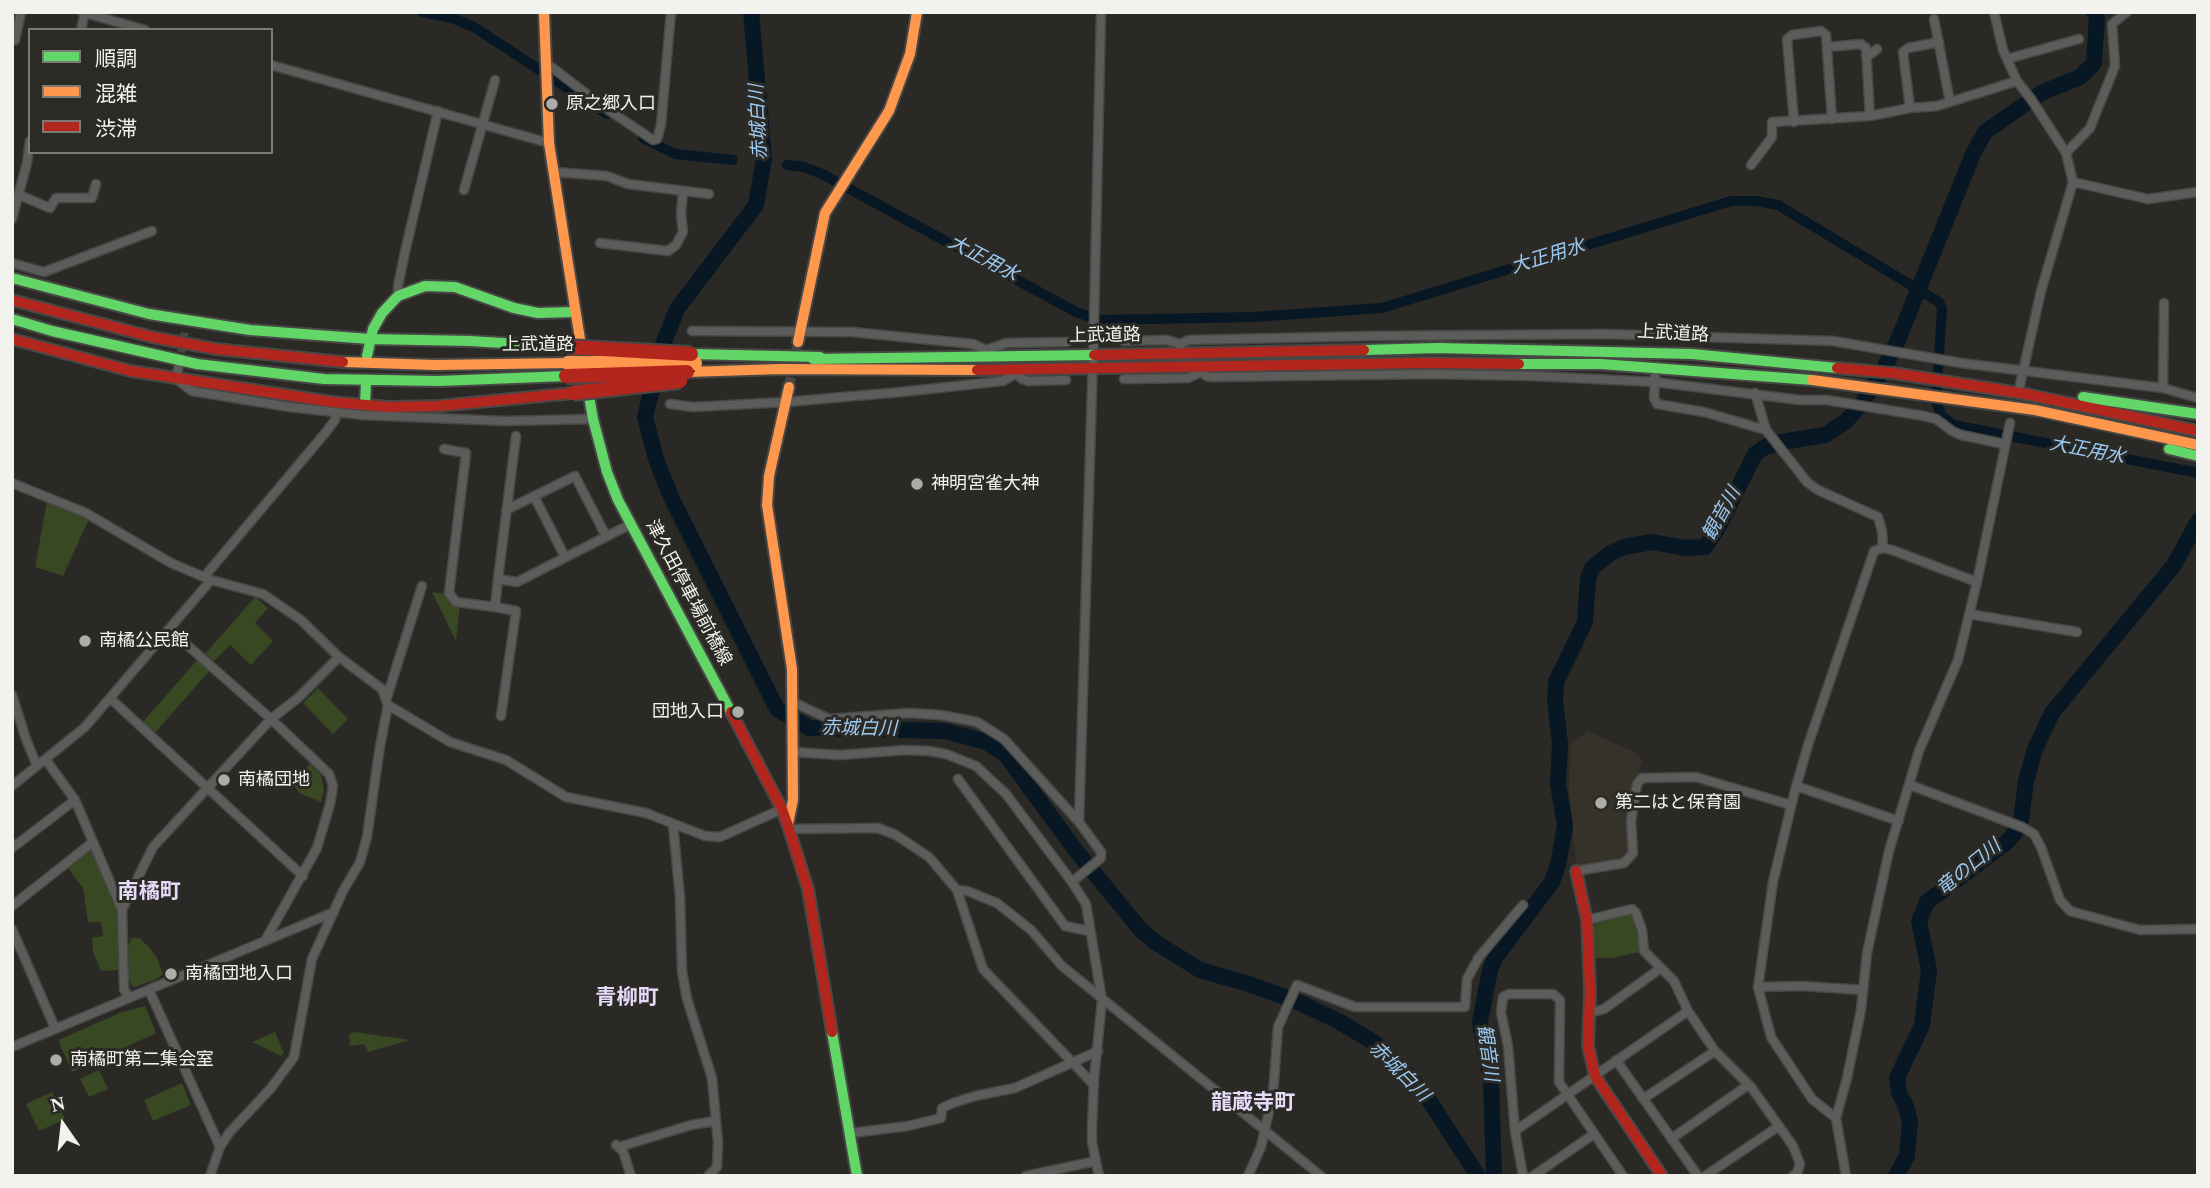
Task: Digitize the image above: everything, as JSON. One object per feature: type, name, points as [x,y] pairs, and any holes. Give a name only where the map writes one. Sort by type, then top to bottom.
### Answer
[{"type":"main road","name":"津久田停車場前橋線","points":[[544,12],[549,143],[593,419],[607,472],[631,524],[782,809],[808,889],[857,1176]]},
{"type":"main road","points":[[800,336],[825,213],[889,111],[910,54],[917,12]]},
{"type":"main road","points":[[12,278],[149,314],[186,327],[370,339],[566,347],[688,367]]},
{"type":"main road","points":[[367,356],[370,339],[382,313],[398,296],[415,288],[444,285],[466,289],[526,310],[555,314],[575,312]]},
{"type":"main road","name":"上武道路","points":[[12,300],[152,337],[216,349],[345,362],[567,370]]},
{"type":"main road","name":"上武道路","points":[[12,319],[52,331],[197,364],[324,379],[439,381],[567,370],[989,354],[1015,364]]},
{"type":"main road","points":[[12,339],[131,371],[254,391],[365,405],[438,406],[573,393],[688,367]]},
{"type":"main road","name":"上武道路","points":[[1093,363],[1180,349],[1200,365],[1316,349],[1544,348],[1692,354],[1841,366],[2023,390],[2198,431]]},
{"type":"main road","name":"上武道路","points":[[688,367],[781,369],[1093,363],[1601,364],[1838,382],[2033,410],[2198,445]]},
{"type":"main road","points":[[365,405],[366,383]]},
{"type":"main road","points":[[788,828],[793,800],[791,658],[767,505],[769,476],[789,387]]},
{"type":"main road","points":[[2023,390],[2144,404],[2198,414]]},
{"type":"main road","points":[[2033,410],[2124,438],[2198,456]]},
{"type":"main road","points":[[1576,871],[1587,920],[1588,1046],[1595,1076],[1662,1176]]},
{"type":"street","points":[[12,39],[15,40],[21,12]]},
{"type":"street","points":[[84,12],[138,28]]},
{"type":"street","points":[[545,69],[653,140],[657,139],[661,125],[671,12]]},
{"type":"street","points":[[1079,822],[1101,12]]},
{"type":"street","points":[[1994,12],[2003,50],[2017,81],[2066,153],[2073,182],[2041,291],[2024,369],[2023,390]]},
{"type":"street","points":[[2066,153],[2090,128],[2115,66],[2112,24],[2127,12]]},
{"type":"street","points":[[1934,19],[1950,102]]},
{"type":"street","points":[[1794,122],[1787,39],[1792,35],[1821,31],[1826,35],[1832,119]]},
{"type":"street","points":[[2007,59],[2079,39]]},
{"type":"street","points":[[1910,108],[1903,52],[1909,48],[1938,42]]},
{"type":"street","points":[[1826,47],[1861,44],[1866,48],[1870,116]]},
{"type":"street","points":[[1866,55],[1877,49]]},
{"type":"street","points":[[273,66],[549,143]]},
{"type":"street","points":[[464,190],[495,80]]},
{"type":"street","points":[[1751,165],[1772,137],[1772,122],[1870,116],[1937,106],[2017,81]]},
{"type":"street","points":[[398,296],[405,251],[438,111]]},
{"type":"street","points":[[12,219],[28,151]]},
{"type":"street","points":[[554,172],[607,176],[628,184],[709,194]]},
{"type":"street","points":[[2073,182],[2148,199],[2198,192]]},
{"type":"street","points":[[19,195],[50,208],[56,198],[92,198],[96,184]]},
{"type":"street","points":[[600,243],[668,251],[676,245],[683,232],[683,191]]},
{"type":"street","points":[[12,263],[44,272],[152,231]]},
{"type":"street","points":[[2163,388],[2164,303]]},
{"type":"street","points":[[692,331],[800,336],[852,332],[973,344],[989,354],[999,344],[1067,342]]},
{"type":"street","points":[[1653,335],[1654,345]]},
{"type":"street","points":[[1123,341],[1167,340],[1180,349],[1188,340],[1377,336],[1653,335],[1833,341],[1961,363],[2163,388],[2198,398]]},
{"type":"street","points":[[179,363],[176,379],[199,393],[336,413],[505,421],[593,419]]},
{"type":"street","points":[[1015,364],[1022,379],[1028,381],[1066,380]]},
{"type":"street","points":[[670,404],[693,407],[786,402],[996,382],[1009,379],[1015,364]]},
{"type":"street","points":[[1124,379],[1188,378],[1200,365],[1212,377],[1470,375],[1655,382],[1849,404],[1924,416],[1936,419],[1961,435],[2005,442]]},
{"type":"street","points":[[1655,371],[1654,398],[1657,404],[1704,412],[1766,430]]},
{"type":"street","points":[[1755,393],[1766,430],[1807,482],[1818,490],[1878,517],[1883,548]]},
{"type":"street","points":[[12,786],[85,727],[111,699],[335,421],[336,413]]},
{"type":"street","points":[[1846,1176],[1836,1118],[1847,1078],[1867,953],[1889,851],[1919,751],[1958,660],[2009,427]]},
{"type":"street","points":[[495,607],[516,436]]},
{"type":"street","points":[[444,449],[466,453],[449,593],[456,602],[516,611],[500,716]]},
{"type":"street","points":[[506,510],[575,476],[606,536]]},
{"type":"street","points":[[12,482],[86,513],[171,563],[208,579],[263,594],[301,620],[340,657],[382,689],[387,701],[450,742],[506,760],[566,797],[646,813],[705,836],[720,837],[782,809]]},
{"type":"street","points":[[534,496],[565,557]]},
{"type":"street","points":[[498,579],[517,582],[631,524]]},
{"type":"street","points":[[1836,1118],[1812,1099],[1771,1037],[1758,987],[1773,882],[1791,805],[1808,745],[1876,549],[1883,548],[1977,582]]},
{"type":"street","points":[[210,1176],[220,1147],[229,1133],[271,1088],[294,1057],[312,959],[360,862],[367,837],[387,701],[422,586]]},
{"type":"street","points":[[1969,614],[2077,632]]},
{"type":"street","points":[[169,629],[329,774],[332,786],[321,837],[303,876],[266,939]]},
{"type":"street","points":[[122,910],[153,847],[271,719],[298,698],[340,657]]},
{"type":"street","points":[[12,695],[37,766]]},
{"type":"street","points":[[111,699],[303,876]]},
{"type":"street","points":[[793,702],[829,719],[909,713],[941,715],[976,722],[1004,738],[1079,822],[1101,852],[1101,858],[1073,881]]},
{"type":"street","points":[[793,748],[840,755],[929,751],[946,754],[976,766],[1006,794],[1073,881],[1086,904],[1102,1000],[1092,1142],[1099,1176]]},
{"type":"street","points":[[46,760],[75,800],[122,910],[124,989],[129,998]]},
{"type":"street","points":[[1576,871],[1624,863],[1633,853],[1632,821],[1637,784],[1642,778],[1696,777],[1791,805]]},
{"type":"street","points":[[958,779],[1065,926],[1089,931]]},
{"type":"street","points":[[1910,785],[2022,827],[2034,834],[2041,846],[2060,900],[2070,911],[2140,930],[2198,929]]},
{"type":"street","points":[[1796,786],[1899,821]]},
{"type":"street","points":[[12,848],[75,800]]},
{"type":"street","points":[[673,825],[680,897],[682,971],[687,999],[712,1079],[717,1167],[708,1176]]},
{"type":"street","points":[[788,828],[878,828],[896,835],[929,857],[957,890],[983,969],[1094,1085]]},
{"type":"street","points":[[12,906],[93,842]]},
{"type":"street","points":[[957,890],[997,903],[1031,930],[1062,966],[1102,1000],[1321,1176]]},
{"type":"street","points":[[1248,1176],[1261,1147],[1273,1094],[1278,1027],[1297,985],[1355,1007],[1465,1007],[1467,979],[1479,957],[1523,905]]},
{"type":"street","points":[[1587,920],[1632,909],[1636,913],[1642,930],[1644,951],[1674,981],[1688,1011],[1715,1051],[1748,1085],[1793,1146],[1800,1164],[1797,1175]]},
{"type":"street","points":[[12,1046],[334,912]]},
{"type":"street","points":[[12,929],[55,1028]]},
{"type":"street","points":[[1589,1013],[1604,1009],[1661,968]]},
{"type":"street","points":[[1758,987],[1802,986],[1863,990]]},
{"type":"street","points":[[149,990],[220,1147]]},
{"type":"street","points":[[1523,1176],[1514,1131],[1508,1046],[1501,1012],[1503,997],[1509,994],[1553,994],[1560,1000],[1559,1082],[1621,1175]]},
{"type":"street","points":[[1514,1131],[1688,1011]]},
{"type":"street","points":[[850,1133],[908,1126],[941,1118],[942,1108],[953,1103],[1015,1088],[1098,1051]]},
{"type":"street","points":[[1643,1099],[1715,1051]]},
{"type":"street","points":[[1615,1060],[1698,1176]]},
{"type":"street","points":[[1671,1139],[1748,1085]]},
{"type":"street","points":[[631,1176],[623,1151],[617,1146],[715,1121]]},
{"type":"street","points":[[1705,1176],[1779,1126]]},
{"type":"street","points":[[1533,1176],[1594,1134]]},
{"type":"street","points":[[1026,1176],[1096,1161]]},
{"type":"shaded area","name":"第二はと保育園","points":[[1588,731],[1634,752],[1643,761],[1635,782],[1628,818],[1629,853],[1625,859],[1576,866],[1569,788],[1570,744]]},
{"type":"green space","points":[[47,501],[89,519],[63,576],[35,567]]},
{"type":"green space","points":[[432,592],[447,594],[460,605],[456,641]]},
{"type":"green space","points":[[255,597],[268,608],[255,623],[273,641],[251,665],[230,645],[214,661],[205,654]]},
{"type":"green space","points":[[198,659],[210,670],[154,734],[142,723]]},
{"type":"green space","points":[[318,688],[348,719],[333,734],[303,703]]},
{"type":"green space","points":[[310,764],[321,775],[324,790],[321,802],[299,793],[292,782]]},
{"type":"green space","points":[[90,848],[119,912],[118,970],[101,971],[93,952],[92,938],[103,936],[101,922],[88,922],[83,888],[67,867]]},
{"type":"green space","points":[[1629,913],[1634,916],[1640,952],[1612,958],[1596,958],[1593,929],[1596,922]]},
{"type":"green space","points":[[131,938],[139,938],[149,947],[163,974],[135,987],[129,979],[128,948]]},
{"type":"green space","points":[[145,1006],[156,1033],[72,1072],[58,1040],[122,1012]]},
{"type":"green space","points":[[275,1032],[284,1053],[281,1056],[252,1042]]},
{"type":"green space","points":[[354,1032],[410,1040],[368,1052],[364,1044],[350,1046],[349,1034]]},
{"type":"green space","points":[[99,1070],[108,1089],[89,1097],[80,1079]]},
{"type":"green space","points":[[182,1083],[191,1105],[153,1121],[144,1100]]},
{"type":"green space","points":[[52,1092],[65,1119],[39,1131],[26,1104]]},
{"type":"waterway","name":"大正用水","points":[[422,12],[452,18],[474,27],[607,114]]},
{"type":"waterway","name":"赤城白川","points":[[751,12],[764,159],[756,205],[677,309],[662,347],[645,417],[656,459],[671,497],[777,709],[809,728],[945,731],[986,742],[1005,754],[1077,852],[1140,929],[1155,942],[1200,970],[1298,1002],[1375,1043],[1423,1091],[1478,1176]]},
{"type":"waterway","name":"観音川","points":[[1494,1176],[1491,1080],[1480,1022],[1490,970],[1495,958],[1552,882],[1558,865],[1565,826],[1558,784],[1560,744],[1555,700],[1556,682],[1585,622],[1588,579],[1592,568],[1611,553],[1624,547],[1652,542],[1685,548],[1705,547],[1717,530],[1755,454],[1765,447],[1781,442],[1825,435],[1845,422],[1861,405],[1898,340],[1973,154],[1985,132],[2041,93],[2080,77],[2094,63],[2097,17],[2094,12]]},
{"type":"waterway","name":"大正用水","points":[[643,138],[675,154],[733,160]]},
{"type":"waterway","name":"大正用水","points":[[787,165],[804,167],[822,174],[1076,312],[1099,320],[1253,317],[1382,308],[1731,201],[1757,201],[1778,205],[1939,302],[1942,309],[1936,402],[1942,416],[1954,425],[2198,473]]},
{"type":"waterway","name":"竜の口川","points":[[1896,1176],[1907,1156],[1910,1122],[1899,1093],[1897,1078],[1922,1025],[1929,970],[1919,921],[1927,902],[2008,841],[2016,831],[2021,820],[2026,781],[2035,749],[2052,713],[2174,565],[2198,521]]},
{"type":"tunnel","points":[[179,364],[185,331]]},
{"type":"tunnel","points":[[789,387],[798,342]]},
{"type":"traffic: fast","points":[[12,278],[149,314],[250,330],[370,339],[567,347]]},
{"type":"traffic: fast","points":[[367,356],[373,329],[382,313],[398,296],[425,286],[455,287],[514,308],[538,313],[574,312]]},
{"type":"traffic: fast","points":[[12,319],[52,331],[197,364],[324,379],[439,381],[566,376]]},
{"type":"traffic: fast","points":[[1364,350],[1438,348],[1692,354],[1837,368]]},
{"type":"traffic: fast","points":[[691,354],[820,357]]},
{"type":"traffic: fast","points":[[813,359],[1094,355]]},
{"type":"traffic: fast","points":[[1519,364],[1601,364],[1812,380]]},
{"type":"traffic: fast","points":[[365,405],[366,383]]},
{"type":"traffic: fast","points":[[587,385],[607,472],[618,500],[731,712]]},
{"type":"traffic: fast","points":[[2083,397],[2198,414]]},
{"type":"traffic: fast","points":[[2169,449],[2198,456]]},
{"type":"traffic: fast","points":[[832,1032],[857,1176]]},
{"type":"traffic: slow","points":[[544,12],[549,143],[582,352]]},
{"type":"traffic: slow","points":[[798,342],[825,213],[889,111],[910,54],[917,12]]},
{"type":"traffic: slow","points":[[343,362],[435,365],[568,363]]},
{"type":"traffic: slow","points":[[568,363],[695,363]]},
{"type":"traffic: slow","points":[[687,372],[781,369],[977,370]]},
{"type":"traffic: slow","points":[[1812,380],[2035,410],[2198,445]]},
{"type":"traffic: slow","points":[[788,824],[793,800],[792,669],[767,505],[769,476],[789,387]]},
{"type":"traffic: jam","points":[[12,300],[152,337],[216,349],[343,362]]},
{"type":"traffic: jam","points":[[12,339],[131,371],[332,402],[389,407],[438,406],[573,393]]},
{"type":"traffic: jam","points":[[567,347],[691,354]]},
{"type":"traffic: jam","points":[[1094,355],[1364,350]]},
{"type":"traffic: jam","points":[[977,370],[1519,364]]},
{"type":"traffic: jam","points":[[1837,368],[1893,373],[2026,394],[2198,431]]},
{"type":"traffic: jam","points":[[566,376],[687,372]]},
{"type":"traffic: jam","points":[[573,393],[680,381]]},
{"type":"traffic: jam","points":[[731,712],[782,809],[808,889],[832,1032]]},
{"type":"traffic: jam","points":[[1576,871],[1587,920],[1590,991],[1588,1046],[1595,1076],[1662,1176]]},
{"type":"place","name":"原之郷入口","points":[[552,104]]},
{"type":"place","name":"神明宮雀大神","points":[[917,484]]},
{"type":"place","name":"南橘公民館","points":[[85,641]]},
{"type":"place","name":"団地入口","points":[[738,712]]},
{"type":"place","name":"南橘団地","points":[[224,780]]},
{"type":"place","name":"第二はと保育園","points":[[1601,803]]},
{"type":"place","name":"南橘団地入口","points":[[171,974]]},
{"type":"place","name":"南橘町第二集会室","points":[[56,1060]]},
{"type":"district","name":"南橘町","points":[[149,893]]},
{"type":"district","name":"青柳町","points":[[627,999]]},
{"type":"district","name":"龍蔵寺町","points":[[1253,1104]]}]
